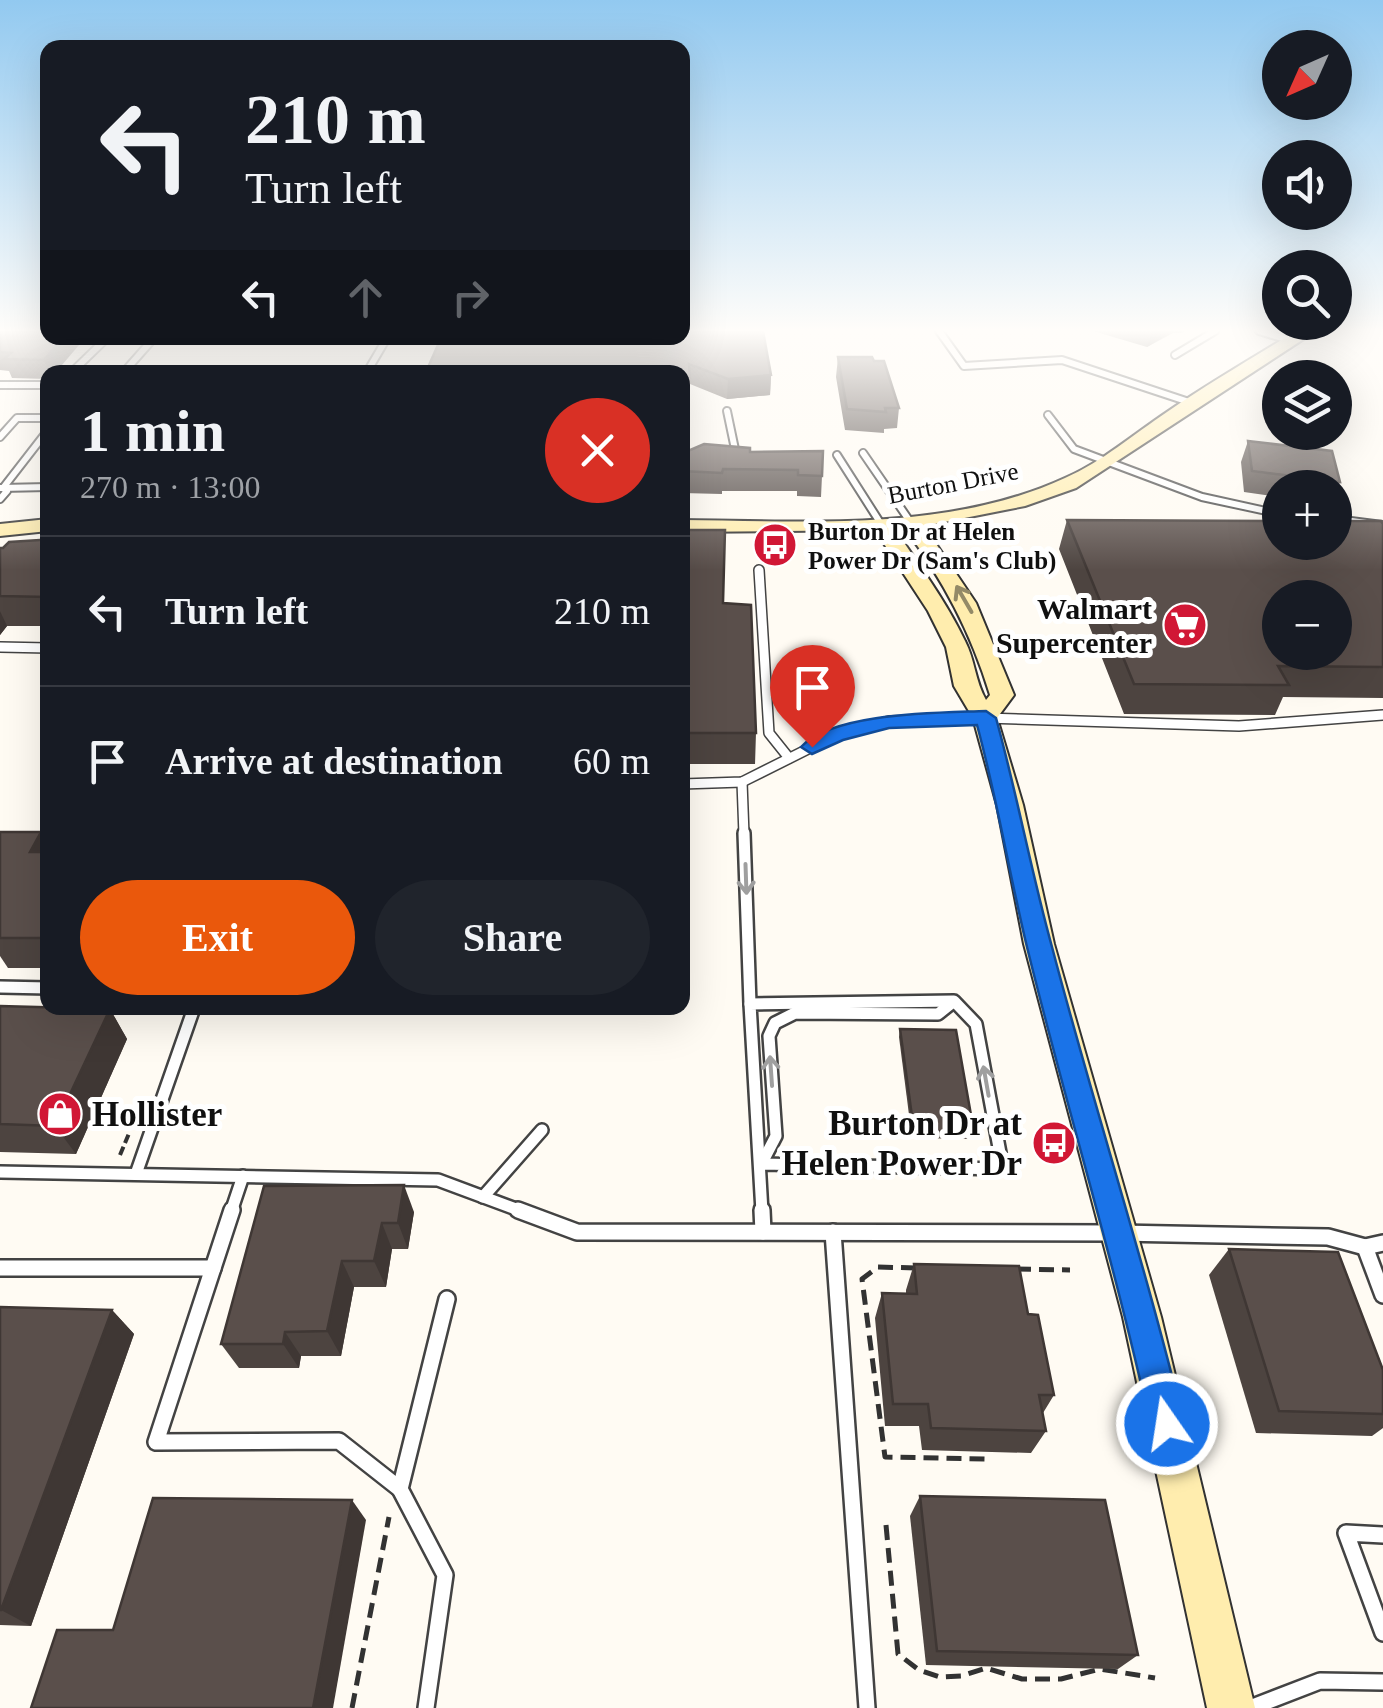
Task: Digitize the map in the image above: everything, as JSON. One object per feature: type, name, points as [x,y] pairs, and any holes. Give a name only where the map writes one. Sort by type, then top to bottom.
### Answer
[{"type":"street","name":"Burton Drive","points":[[690,526],[880,524],[1047,492],[1108,463],[1181,411]]},
{"type":"street","points":[[0,519],[40,524]]},
{"type":"street","points":[[910,520],[986,638],[1002,695],[986,718]]},
{"type":"street","points":[[880,524],[940,611],[957,647],[966,686],[986,718],[1010,805],[1038,944],[1142,1318],[1231,1708]]},
{"type":"street","points":[[0,530],[40,525]]},
{"type":"lane","points":[[726,411],[736,454]]},
{"type":"lane","points":[[1048,415],[1068,445],[1108,463],[1202,497],[1262,510]]},
{"type":"lane","points":[[0,437],[17,418],[40,418]]},
{"type":"lane","points":[[1,489],[40,440]]},
{"type":"lane","points":[[864,453],[910,520]]},
{"type":"lane","points":[[838,455],[880,524]]},
{"type":"lane","points":[[1,489],[40,487]]},
{"type":"lane","points":[[0,499],[7,491],[1,489]]},
{"type":"lane","points":[[1352,522],[1383,525]]},
{"type":"lane","points":[[760,570],[769,733],[789,758]]},
{"type":"lane","points":[[0,647],[40,648]]},
{"type":"lane","points":[[690,784],[742,782],[766,774],[836,735],[889,722],[986,718],[1239,726],[1383,715]]},
{"type":"lane","points":[[742,782],[763,1232]]},
{"type":"lane","points":[[0,987],[40,988]]},
{"type":"lane","points":[[750,1004],[954,1001],[976,1024],[1003,1169],[761,1164]]},
{"type":"lane","points":[[761,1164],[776,1136],[769,1036],[775,1023],[795,1013],[938,1014],[954,1001]]},
{"type":"lane","points":[[136,1174],[192,1015]]},
{"type":"lane","points":[[483,1197],[542,1130]]},
{"type":"lane","points":[[0,1172],[438,1180],[577,1232],[1119,1234],[1328,1237],[1365,1247],[1383,1243]]},
{"type":"lane","points":[[242,1176],[156,1442],[340,1440],[400,1488],[445,1575],[426,1708]]},
{"type":"lane","points":[[833,1232],[867,1708]]},
{"type":"lane","points":[[1365,1247],[1383,1295]]},
{"type":"lane","points":[[0,1268],[213,1268]]},
{"type":"lane","points":[[400,1488],[447,1299]]},
{"type":"lane","points":[[1383,1535],[1346,1534],[1383,1633]]},
{"type":"lane","points":[[1250,1708],[1309,1684],[1383,1682]]},
{"type":"path","points":[[120,1156],[133,1124]]},
{"type":"path","points":[[917,1268],[878,1267],[862,1279],[885,1457],[987,1459]]},
{"type":"path","points":[[1012,1269],[1070,1270]]},
{"type":"path","points":[[352,1708],[389,1517]]},
{"type":"path","points":[[886,1525],[898,1654],[916,1670],[956,1680],[986,1668],[1022,1679],[1061,1680],[1100,1669],[1155,1678]]},
{"type":"building","points":[[1248,441],[1262,443],[1262,450],[1332,451],[1337,470],[1262,472],[1252,471]]},
{"type":"building","points":[[704,444],[750,448],[750,452],[823,451],[822,476],[798,475],[798,470],[690,471],[690,450]]},
{"type":"building","name":"Walmart Supercenter","points":[[1067,520],[1262,521],[1262,560],[1352,560],[1352,521],[1381,521],[1383,667],[1352,667],[1352,580],[1262,580],[1262,670],[1280,670],[1289,685],[1134,684]]},
{"type":"building","points":[[690,530],[725,530],[723,603],[751,605],[756,733],[690,733]]},
{"type":"building","points":[[40,540],[40,597],[0,596],[0,548],[9,542]]},
{"type":"building","points":[[0,832],[40,832],[30,852],[40,852],[40,938],[0,938]]},
{"type":"building","points":[[0,1006],[40,1007],[40,1015],[107,1015],[55,1126],[0,1124]]},
{"type":"building","points":[[900,1029],[956,1030],[974,1132],[914,1131]]},
{"type":"building","points":[[404,1185],[398,1223],[382,1223],[374,1261],[342,1261],[327,1331],[285,1332],[283,1344],[221,1344],[264,1186]]},
{"type":"building","points":[[1229,1249],[1338,1252],[1383,1370],[1383,1414],[1279,1411]]},
{"type":"building","points":[[914,1264],[1019,1266],[1028,1314],[1038,1315],[1054,1395],[1039,1395],[1046,1431],[931,1428],[928,1404],[893,1404],[882,1293],[917,1294]]},
{"type":"building","points":[[0,1307],[112,1310],[1,1610],[0,1610]]},
{"type":"building","points":[[920,1496],[1105,1500],[1138,1655],[937,1651]]},
{"type":"building","points":[[153,1498],[352,1500],[313,1708],[31,1708],[57,1630],[113,1630]]},
{"type":"place","name":"Burton Dr at Helen Power Dr (Sam's Club)","points":[[775,545]]},
{"type":"place","name":"Walmart Supercenter","points":[[1185,625]]},
{"type":"place","name":"Hollister","points":[[60,1114]]},
{"type":"place","name":"Burton Dr at Helen Power Dr","points":[[1054,1143]]},
{"type":"route","points":[[812,747],[836,735],[889,722],[986,718],[1010,805],[1038,944],[1142,1318],[1167,1424]]}]
